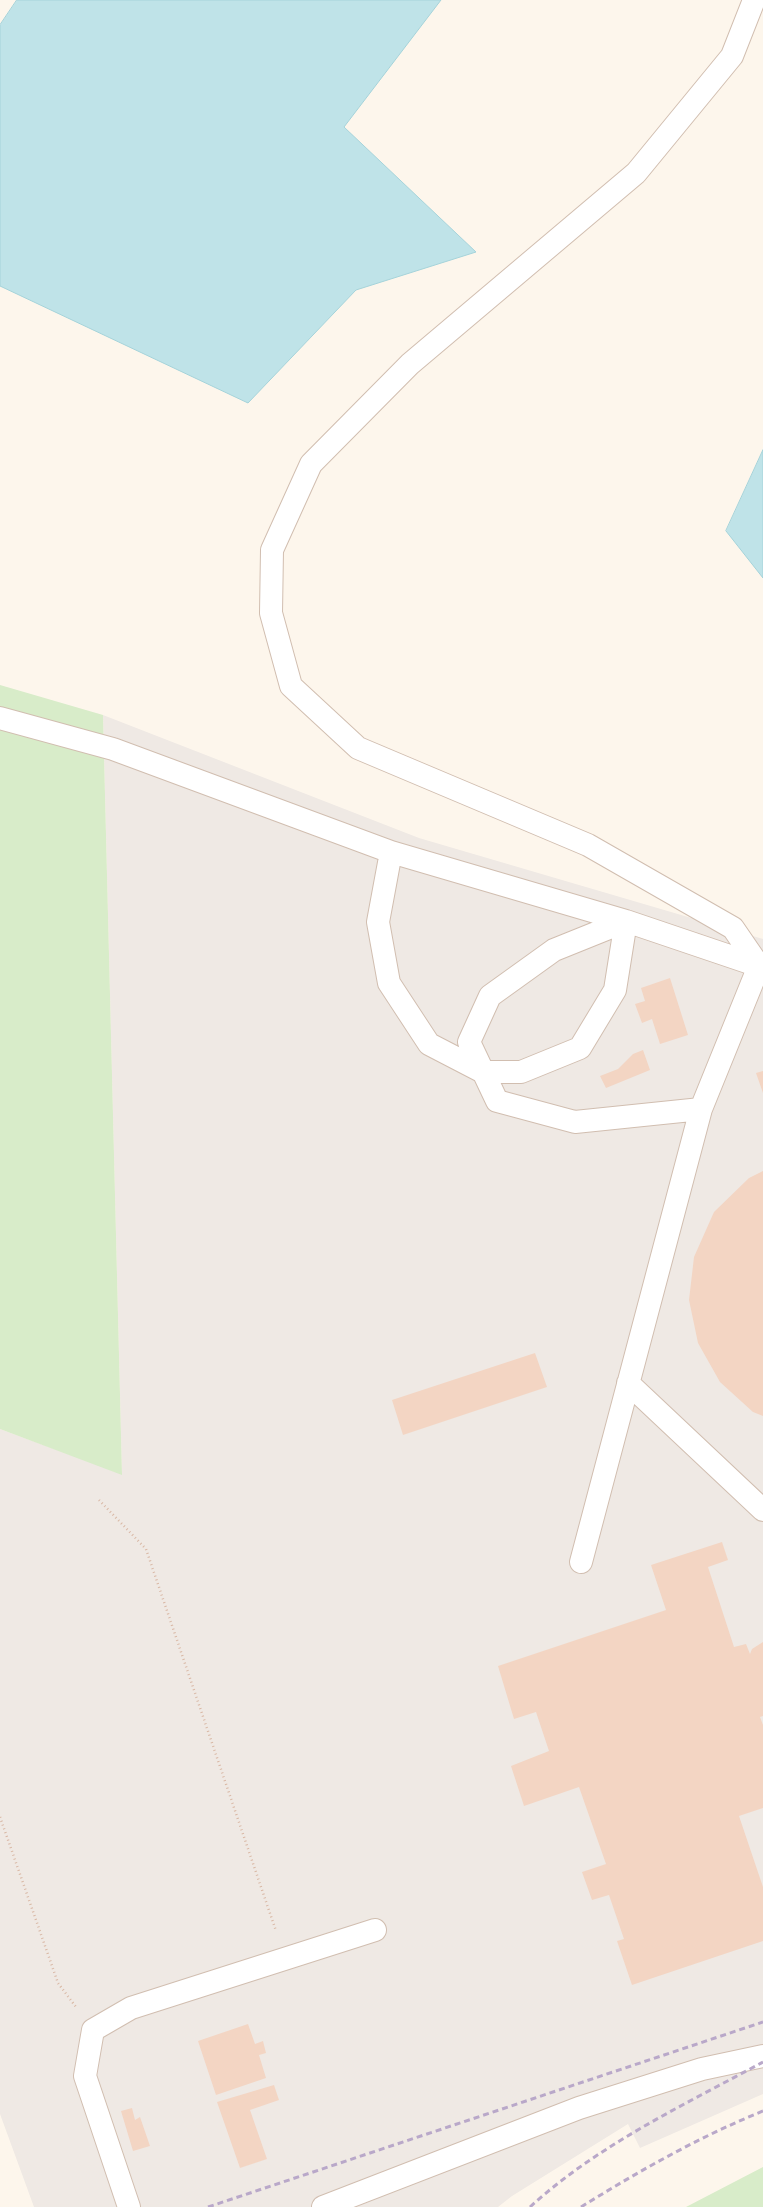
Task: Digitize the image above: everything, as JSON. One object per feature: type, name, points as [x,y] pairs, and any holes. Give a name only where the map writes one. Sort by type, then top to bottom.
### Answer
[{"type":"lane","points":[[754,0],[732,56],[636,173],[410,364],[311,464],[272,550],[271,613],[291,686],[358,748],[588,845],[732,928],[761,966]]},
{"type":"lane","points":[[0,718],[112,749],[391,852],[626,921],[761,966]]},
{"type":"lane","points":[[391,852],[378,922],[389,983],[429,1044],[484,1072],[521,1072],[580,1048],[615,990],[626,921]]},
{"type":"lane","points":[[626,921],[554,950],[490,996],[469,1042],[497,1101],[575,1122],[701,1108]]},
{"type":"lane","points":[[581,1562],[701,1108],[761,966]]},
{"type":"lane","points":[[628,1383],[763,1510]]},
{"type":"lane","points":[[129,2207],[85,2076],[93,2030],[131,2008],[375,1930]]},
{"type":"lane","points":[[323,2207],[579,2108],[702,2069],[763,2056]]},
{"type":"path","points":[[99,1500],[146,1549],[285,1959]]},
{"type":"path","points":[[0,1817],[58,1983],[93,2030]]},
{"type":"shaded area","points":[[103,715],[419,838],[763,939],[763,2094],[640,2148],[628,2124],[512,2196],[498,2207],[34,2207],[0,2114],[0,1429],[122,1474]]},
{"type":"green space","points":[[0,685],[103,715],[122,1475],[0,1429]]},
{"type":"green space","points":[[763,2167],[763,2207],[686,2207]]},
{"type":"water","points":[[17,0],[441,0],[344,127],[476,252],[356,290],[248,403],[0,286],[0,25]]},
{"type":"water","points":[[763,450],[763,578],[726,531]]},
{"type":"building","points":[[670,978],[688,1035],[660,1044],[652,1019],[642,1023],[635,1004],[645,1001],[641,988]]},
{"type":"building","points":[[643,1050],[650,1070],[606,1088],[600,1076],[618,1069],[633,1054]]},
{"type":"building","points":[[763,1071],[763,1093],[756,1073]]},
{"type":"building","points":[[763,1171],[763,1416],[753,1412],[720,1382],[698,1343],[689,1300],[694,1257],[714,1212],[749,1178]]},
{"type":"building","points":[[535,1353],[547,1387],[403,1435],[392,1400]]},
{"type":"building","points":[[722,1542],[728,1560],[708,1567],[734,1647],[746,1644],[750,1654],[752,1649],[763,1642],[763,1716],[760,1717],[763,1725],[763,1808],[739,1816],[763,1887],[763,1941],[632,1985],[617,1941],[624,1939],[609,1895],[592,1900],[582,1872],[606,1864],[579,1787],[524,1806],[511,1766],[549,1751],[536,1712],[514,1719],[498,1666],[666,1610],[651,1565]]},
{"type":"building","points":[[248,2024],[255,2044],[263,2041],[266,2053],[259,2055],[266,2078],[216,2095],[198,2041]]},
{"type":"building","points":[[274,2085],[279,2100],[250,2110],[267,2159],[240,2168],[217,2102]]},
{"type":"building","points":[[132,2108],[135,2120],[140,2117],[150,2146],[133,2151],[121,2111]]},
{"type":"railway","points":[[208,2207],[763,2022]]},
{"type":"railway","points":[[530,2207],[556,2185],[612,2145],[763,2062]]},
{"type":"railway","points":[[581,2207],[670,2155],[739,2121],[763,2111]]}]
